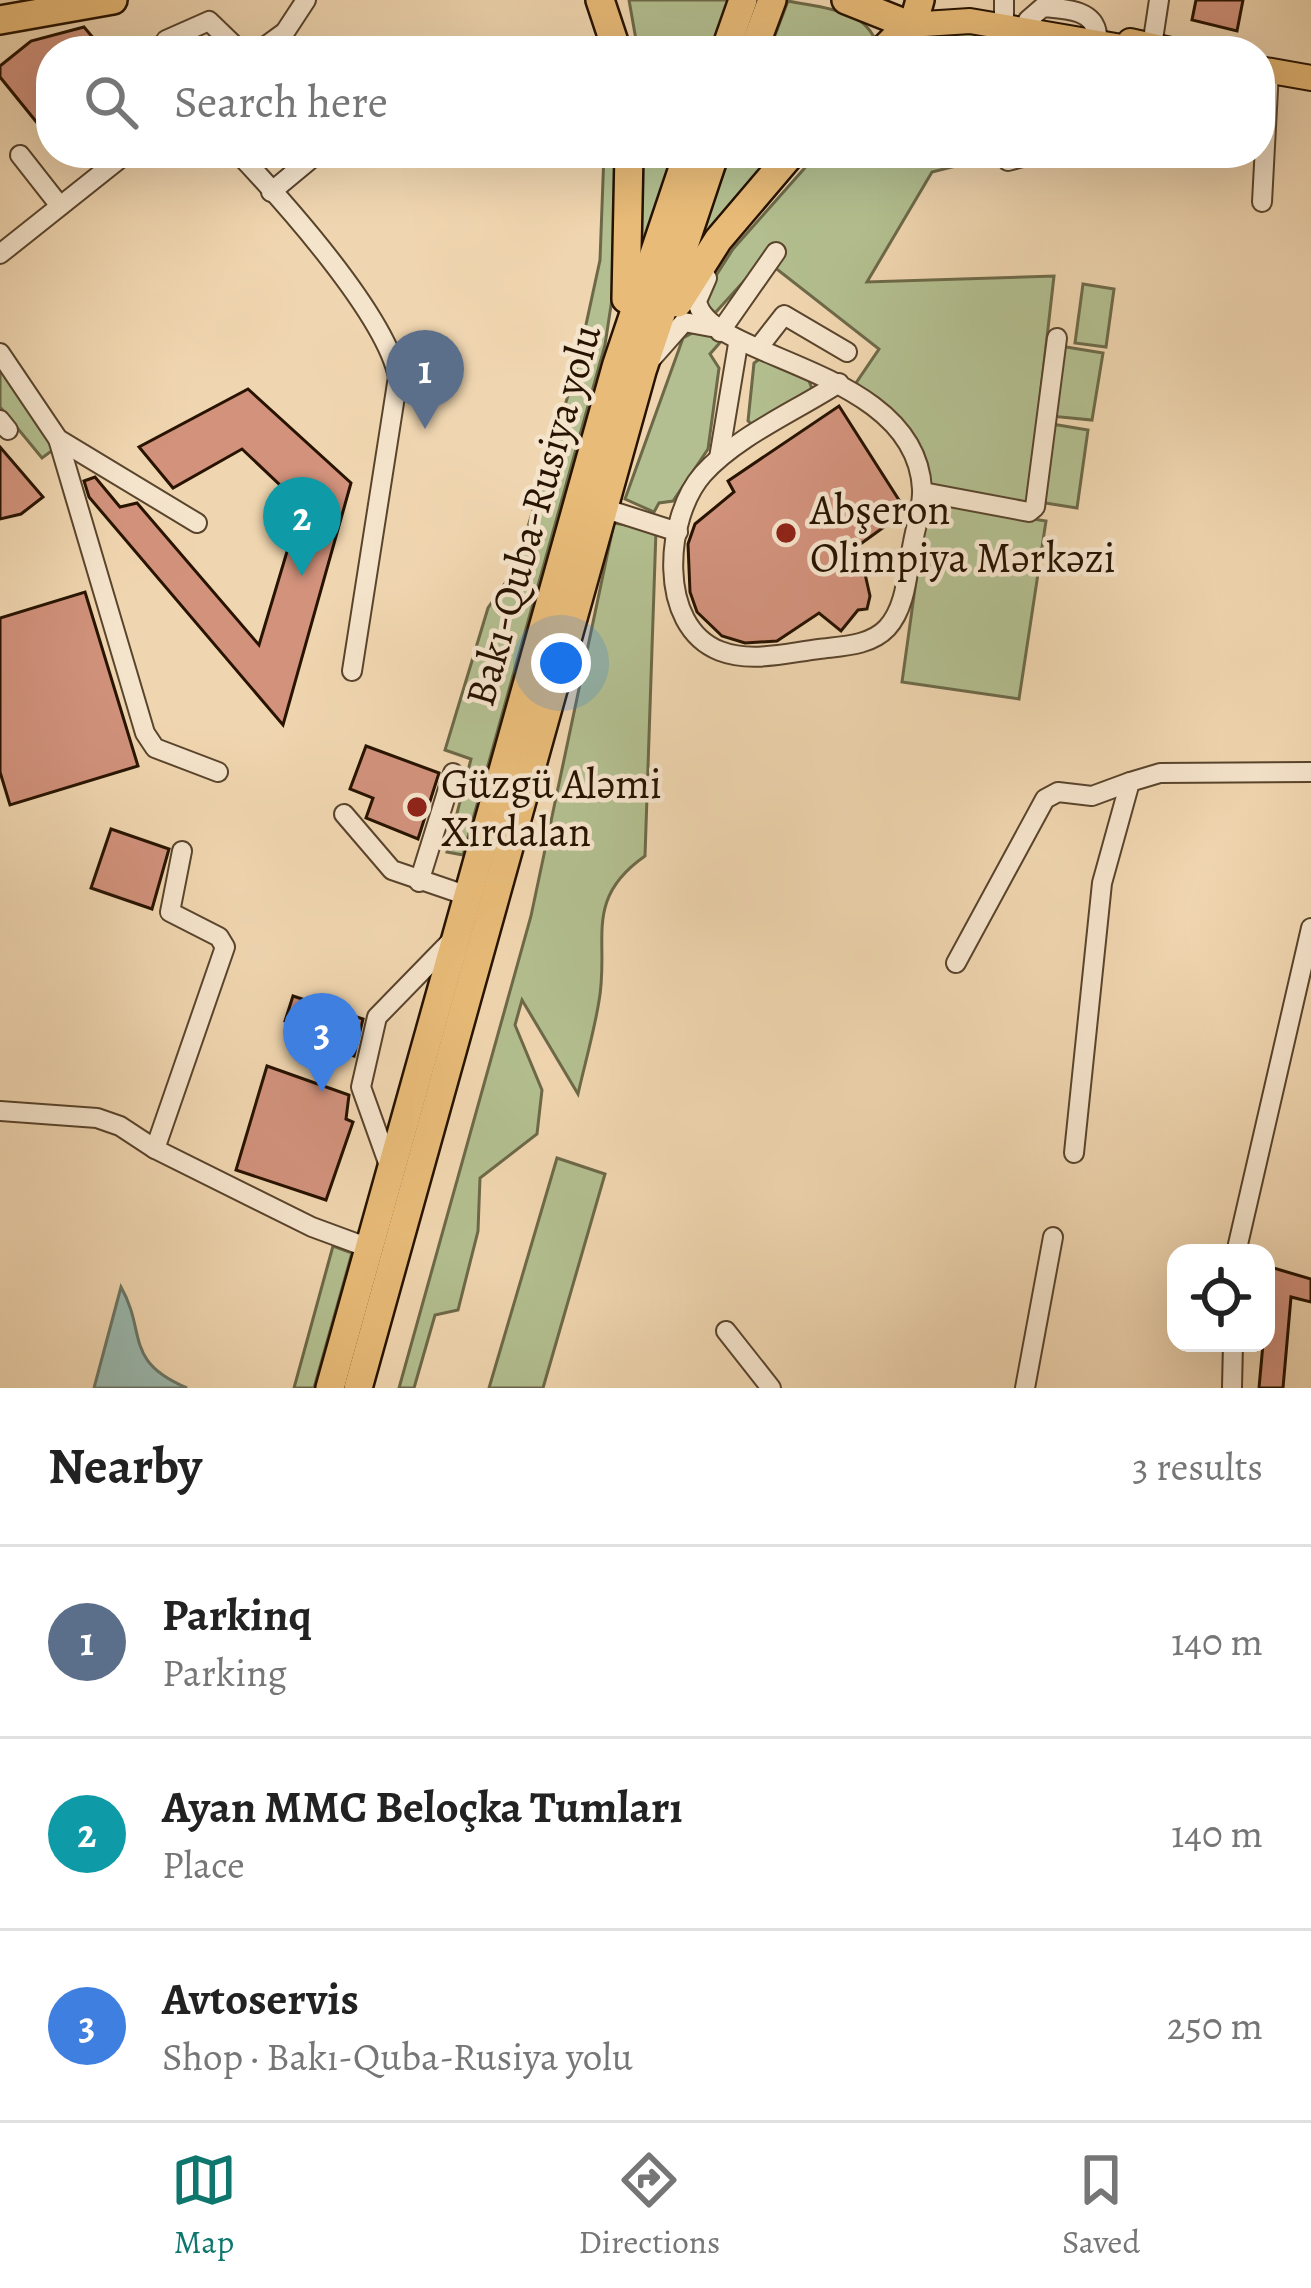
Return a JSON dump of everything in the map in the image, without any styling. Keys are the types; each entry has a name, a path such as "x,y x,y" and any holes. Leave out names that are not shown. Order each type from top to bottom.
{"highway":[{"path":"0,20 112,0"},
{"path":"600,0 612,36"},
{"path":"730,36 743,0"},
{"path":"759,36 772,0"},
{"path":"846,0 910,25"},
{"path":"629,168 629,367"},
{"name":"Bakı-Quba-Rusiya yolu","path":"330,1388 468,896 629,367 684,168"},
{"name":"Bakı-Quba-Rusiya yolu","path":"358,1388 606,509 629,367 709,168"},
{"path":"629,367 699,268 780,168"}],"main road":[{"path":"948,0 1088,36"},
{"path":"910,25 1016,17"},
{"path":"1275,72 1311,78"}],"lane":[{"path":"280,36 306,0"},
{"path":"1152,36 1159,0"},
{"path":"175,36 208,21 224,36"},
{"path":"20,154 60,206"},
{"path":"0,254 108,168"},
{"path":"253,168 372,318 394,356 398,377 352,671"},
{"path":"271,192 299,168"},
{"path":"795,168 744,226 698,294 698,310 737,344 759,347 839,383 897,430 914,459 923,493 899,613 882,633 856,644 744,658 716,650 692,630 673,571 678,532 694,485 719,458 839,383"},
{"path":"1262,202 1263,168"},
{"path":"720,332 776,252"},
{"path":"759,347 784,315 847,352"},
{"path":"629,367 684,322 720,332"},
{"path":"923,493 1029,512 1035,507 1058,338"},
{"path":"719,458 737,344"},
{"path":"0,353 58,439 145,733 155,748 218,772"},
{"path":"58,439 197,523"},
{"path":"606,509 678,532"},
{"path":"956,963 1045,799 1058,792 1093,796 1160,773 1311,772"},
{"path":"419,882 453,773"},
{"path":"1074,1153 1102,883 1130,782"},
{"path":"344,814 392,870 468,896"},
{"path":"155,1149 225,947 219,937 170,912 182,851"},
{"path":"1238,1244 1311,928"},
{"path":"391,1171 361,1087 377,1017 457,935"},
{"path":"0,1111 97,1118 312,1227 369,1248"},
{"path":"1024,1388 1053,1237"},
{"path":"727,1331 771,1388"},
{"path":"1232,1388 1233,1352"}],"green space":[{"path":"629,0 733,0 720,36 635,36"},
{"path":"788,1 853,17 872,36 775,36"},
{"path":"984,32 1005,36 934,36"},
{"path":"603,168 618,168 617,266 605,345 463,855 447,852 471,759 445,750 488,608 515,569 577,366 600,260"},
{"path":"640,168 670,168 637,258"},
{"path":"725,168 772,168 690,263"},
{"path":"805,168 948,168 932,172 867,282 1054,276 1028,504 930,487 901,424 856,383 879,349 764,259 715,313 701,299 733,249"},
{"path":"1083,284 1114,289 1106,347 1075,343"},
{"path":"696,331 724,338 710,354 719,368 708,449 673,501 659,503 654,512 625,499 683,338"},
{"path":"1060,346 1103,353 1092,420 1050,416"},
{"path":"761,358 808,378 812,389 756,428 748,421 754,363"},
{"path":"0,366 57,447 42,458 0,407"},
{"path":"1052,424 1088,430 1077,508 1039,502"},
{"path":"927,502 1046,521 1019,699 902,682"},
{"path":"614,523 656,530 645,856 625,872 606,905 599,1001 578,1094 522,1000 515,1025 542,1090 537,1134 480,1178 478,1231 458,1310 435,1315 414,1388 399,1388 531,916"},
{"path":"557,1158 605,1174 543,1388 489,1388"},
{"path":"333,1246 352,1253 314,1388 294,1388"}],"water":[{"path":"121,1287 145,1356 167,1378 187,1388 94,1388"}],"building":[{"path":"1196,0 1243,0 1237,31 1192,20"},
{"path":"84,27 92,36 50,36"},
{"path":"36,40 36,121 0,77 0,66"},
{"path":"248,389 351,483 283,725 89,497 84,481 95,477 120,507 137,503 259,645 301,505 242,449 173,488 139,447"},
{"name":"Abşeron Olimpiya Mərkəzi","path":"839,406 906,511 830,566 863,565 870,596 867,609 858,610 841,631 819,613 777,641 745,643 722,636 697,612 690,592 688,544 695,524 734,492 728,481"},
{"path":"0,447 43,497 21,514 0,519"},
{"path":"85,592 138,766 10,805 0,772 0,618"},
{"path":"366,746 439,773 418,839 366,818 373,798 350,789"},
{"path":"111,829 169,849 152,909 91,888"},
{"path":"293,996 363,1019 354,1056 312,1041 316,1031 285,1021"},
{"path":"267,1066 349,1095 346,1119 353,1122 326,1200 236,1170"},
{"path":"1275,1268 1311,1279 1311,1302 1291,1297 1283,1388 1259,1388 1262,1352 1275,1352"}],"place":[{"name":"Parkinq","path":"425,429"},
{"name":"Abşeron Olimpiya Mərkəzi","path":"786,533"},
{"name":"Ayan MMC Beloçka Tumları","path":"302,576"},
{"name":"Güzgü Aləmi Xırdalan","path":"417,807"},
{"name":"Avtoservis","path":"322,1092"}]}
